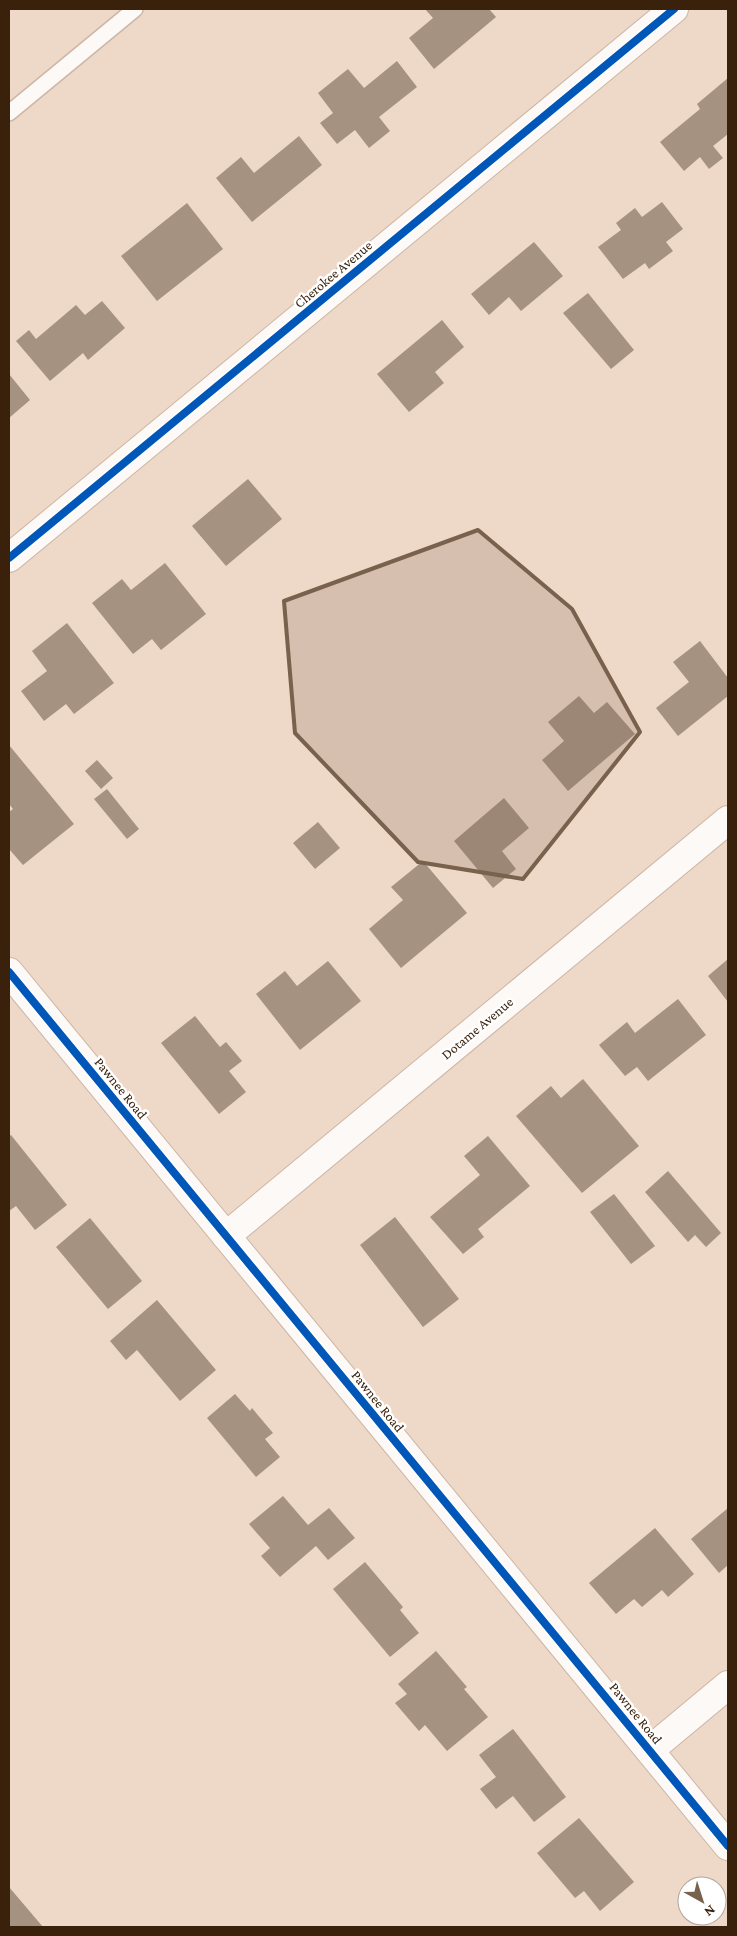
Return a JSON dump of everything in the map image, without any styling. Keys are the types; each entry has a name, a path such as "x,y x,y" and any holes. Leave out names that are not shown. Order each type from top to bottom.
{"street":[{"name":"Cherokee Avenue","path":"9,558 674,9"},
{"name":"Dotame Avenue","path":"226,1236 728,820"},
{"name":"Pawnee Road","path":"9,972 728,1846"},
{"path":"650,1750 728,1686"}],"lane":[{"path":"9,113 135,9"}],"highlighted area":[{"path":"478,530 572,609 640,732 523,879 418,862 295,733 284,601"}],"building":[{"path":"425,9 489,9 496,17 434,69 409,38 433,18"},
{"path":"397,61 417,87 379,117 390,131 369,148 355,130 337,144 320,123 333,113 318,93 348,69 364,88"},
{"path":"728,78 728,134 713,146 723,158 709,169 700,157 684,171 660,142 700,109 697,104"},
{"path":"299,136 322,165 252,222 216,178 241,157 254,173"},
{"path":"662,202 683,229 666,242 673,251 649,269 645,263 623,279 598,247 621,230 616,223 635,208 642,217"},
{"path":"187,203 223,249 157,301 121,256"},
{"path":"534,242 563,276 521,311 509,297 489,315 471,294"},
{"path":"588,293 634,350 611,369 563,313"},
{"path":"102,301 125,328 88,360 83,353 50,381 16,341 29,330 36,339 76,305 85,315"},
{"path":"442,320 464,347 435,372 444,383 409,412 377,374"},
{"path":"9,374 30,400 9,418"},
{"path":"248,479 282,519 226,566 192,526"},
{"path":"165,563 206,614 161,650 152,639 133,654 92,603 122,579 131,590"},
{"path":"67,623 114,683 74,714 66,704 44,721 21,691 47,671 32,651"},
{"path":"700,641 728,678 728,696 678,736 656,708 689,682 673,662"},
{"path":"579,696 594,713 607,702 635,734 568,791 542,760 564,741 548,722"},
{"path":"9,745 74,824 23,865 9,849 9,812 13,809 9,804"},
{"path":"97,760 113,778 101,789 85,771"},
{"path":"107,789 139,829 127,839 94,799"},
{"path":"504,798 529,828 502,851 516,869 493,888 454,841"},
{"path":"318,822 340,848 315,869 293,843"},
{"path":"423,861 467,913 401,968 369,929 403,900 391,887"},
{"path":"728,959 728,1002 708,976"},
{"path":"328,961 361,1001 300,1050 256,994 285,971 297,986"},
{"path":"678,999 706,1035 648,1081 637,1067 625,1076 599,1045 627,1022 635,1033"},
{"path":"195,1016 220,1047 226,1042 242,1061 229,1071 246,1092 219,1114 161,1043"},
{"path":"583,1079 639,1146 582,1193 516,1116 551,1086 561,1098"},
{"path":"11,1135 67,1205 35,1230 16,1206 9,1211 9,1136"},
{"path":"488,1136 530,1186 478,1229 484,1237 463,1254 430,1217 480,1175 464,1156"},
{"path":"668,1171 721,1233 706,1247 695,1235 688,1242 645,1192"},
{"path":"614,1194 655,1246 631,1264 590,1212"},
{"path":"395,1217 459,1299 423,1327 360,1245"},
{"path":"90,1218 142,1281 108,1309 56,1247"},
{"path":"157,1300 216,1370 180,1401 137,1350 126,1360 110,1341"},
{"path":"235,1394 250,1411 252,1408 273,1433 265,1439 280,1457 256,1477 207,1418"},
{"path":"283,1496 308,1525 329,1508 355,1538 328,1560 316,1546 280,1577 261,1556 270,1548 249,1524"},
{"path":"728,1508 728,1565 719,1573 691,1539"},
{"path":"655,1528 694,1574 668,1597 662,1590 642,1607 634,1599 616,1614 589,1583"},
{"path":"365,1562 403,1607 400,1610 419,1633 390,1657 333,1589"},
{"path":"436,1651 467,1687 464,1689 488,1717 447,1751 425,1725 419,1731 395,1703 407,1694 398,1684"},
{"path":"513,1729 566,1797 534,1822 513,1796 496,1809 480,1789 496,1777 479,1755"},
{"path":"579,1818 634,1882 600,1911 584,1891 575,1898 537,1853"},
{"path":"9,1887 43,1927 9,1927"}],"cycle path":[{"path":"9,558 674,9"},
{"path":"9,972 728,1846"}]}
